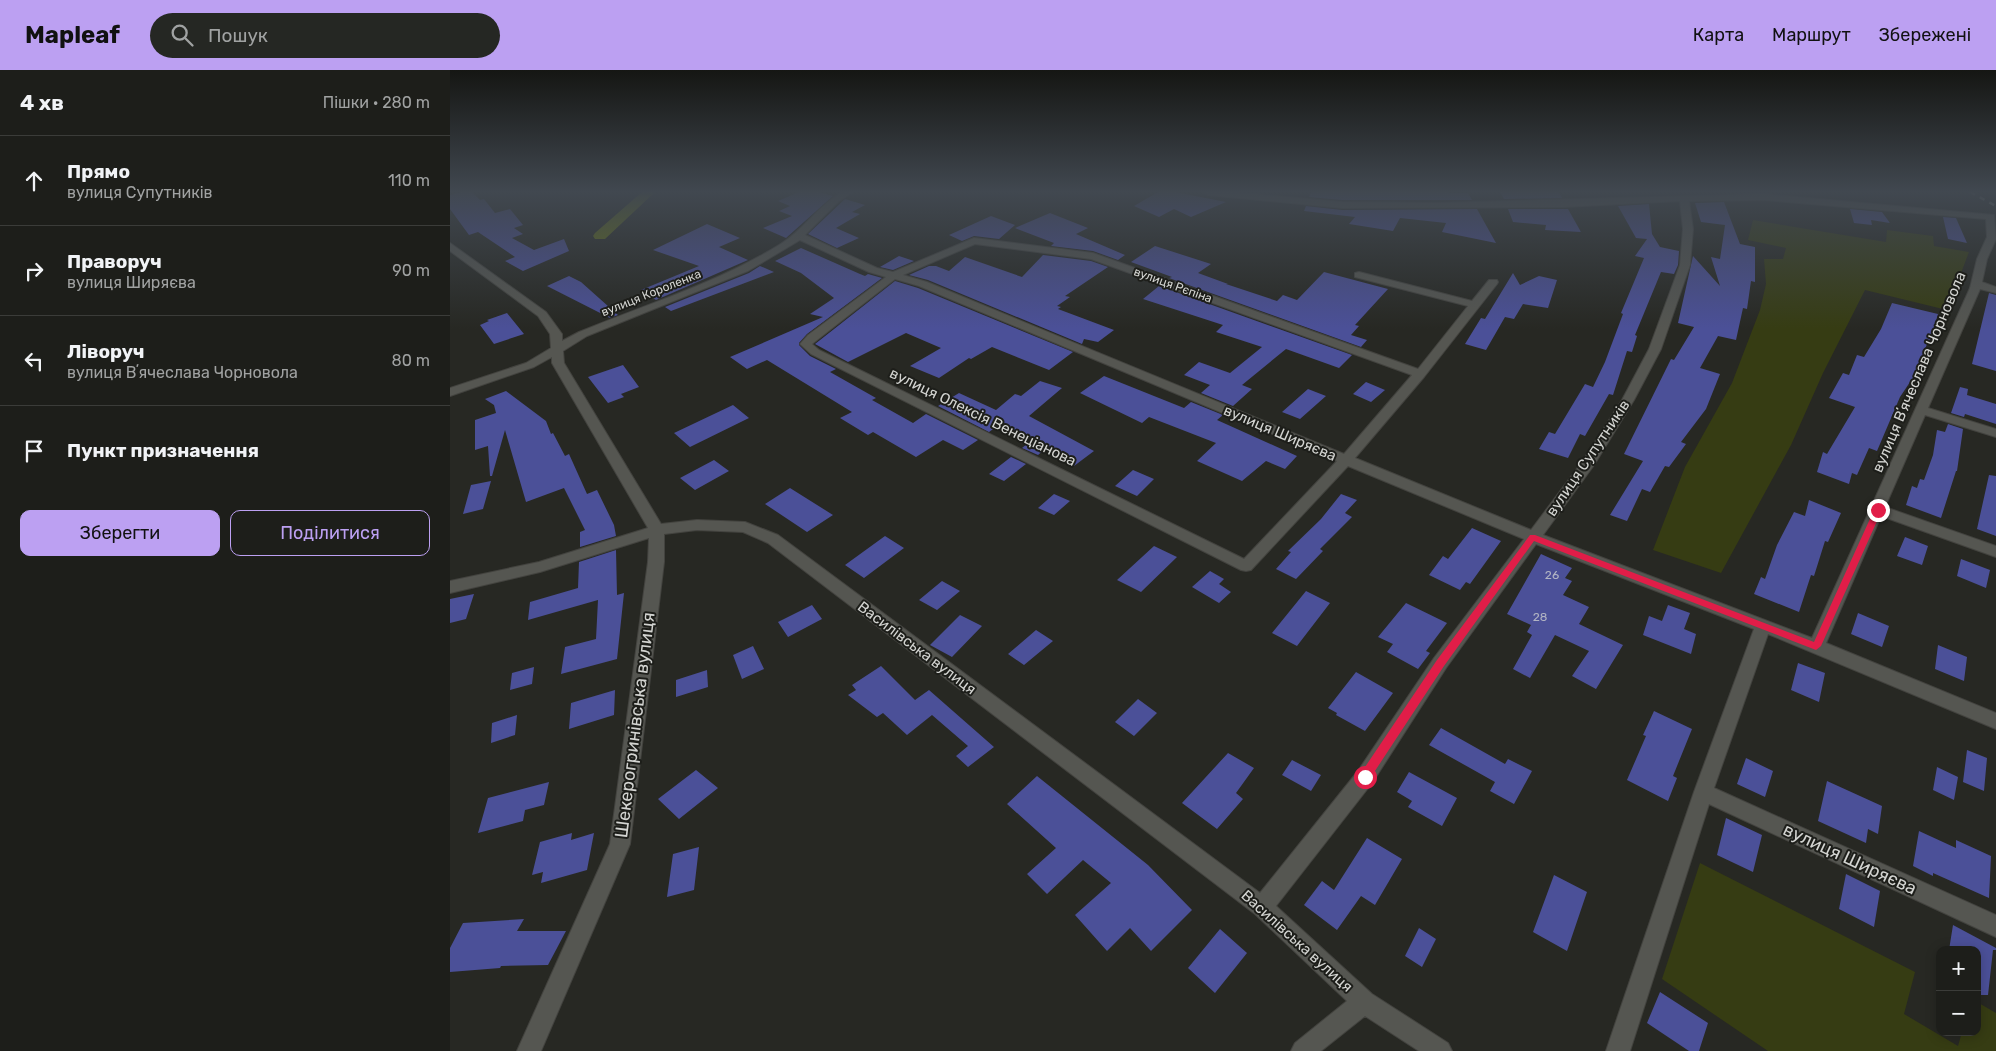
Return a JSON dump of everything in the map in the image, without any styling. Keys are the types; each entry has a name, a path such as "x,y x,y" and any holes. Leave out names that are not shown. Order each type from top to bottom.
{"street":[{"name":"вулиця Короленка","path":"450,392 530,365 557,347 583,334 744,269 796,238"},
{"name":"вулиця Ширяєва","path":"803,238 873,270 924,284 1533,537 1816,646 1996,721"},
{"name":"вулиця Супутників","path":"1262,907 1365,777 1440,663 1587,465 1628,400 1655,349 1685,265 1687,238"},
{"name":"вулиця Вʼячеслава Чорновола","path":"1816,646 1922,410 1976,284 1982,259 1992,238"},
{"name":"вулиця Рєпіна","path":"893,276 974,241 1093,256 1420,374"},
{"path":"450,246 542,314 556,334 558,363 657,530"},
{"name":"вулиця Олексія Венеціанова","path":"893,276 812,337 806,344 815,352 1246,566 1346,460"},
{"path":"1359,276 1476,305"},
{"path":"1346,460 1420,374 1493,282"},
{"path":"1976,284 1996,290"},
{"path":"1922,410 1996,433"},
{"path":"1878,510 1996,552"},
{"name":"Василівська вулиця","path":"450,588 540,567 657,530 697,525 745,527 773,539 1262,907 1364,1002 1440,1051"},
{"name":"Шекерогринівська вулиця","path":"529,1051 620,844 656,562 657,530"},
{"path":"1618,1051 1703,792 1763,626"},
{"name":"вулиця Ширяєва","path":"1703,792 1996,926"},
{"path":"1302,1051 1364,1002"}],"green space":[{"path":"1749,238 1860,238 1886,242 1886,238 1933,238 1934,246 1969,252 1947,310 1865,290 1823,373 1791,445 1721,573 1653,550 1685,467 1732,383 1760,310 1766,284 1764,259 1783,259 1786,248 1748,240"},
{"path":"1700,863 1915,972 1904,1014 1936,1033 1936,1036 1941,1036 1958,1046 1961,1036 1981,1036 1981,1004 1996,1013 1996,1051 1768,1051 1662,979"}],"building":[{"path":"487,238 513,238 534,250 564,239 569,251 523,271 505,261 515,257"},
{"path":"678,238 739,238 719,247 748,260 656,300 641,290 699,266 653,250"},
{"path":"816,238 859,238 837,248"},
{"path":"955,238 970,238 962,241"},
{"path":"1040,238 1085,238 1125,255 1118,260 1093,251 1051,246 1054,243"},
{"path":"1470,238 1493,238 1496,243"},
{"path":"1636,238 1654,238 1660,247 1679,251 1678,265 1674,274 1661,272 1635,335 1637,336 1632,352 1627,351 1613,395 1609,394 1585,436 1580,434 1568,458 1539,449 1549,432 1555,434 1585,384 1593,387 1605,362 1623,314 1621,313 1644,258 1635,256 1647,239"},
{"path":"1723,238 1738,238 1740,244 1755,247 1755,282 1751,281 1747,309 1743,308 1736,340 1718,336 1700,368 1720,374 1706,409 1681,442 1686,444 1669,467 1665,466 1650,492 1642,489 1627,521 1610,515 1643,461 1624,454 1671,359 1674,360 1694,327 1678,323 1693,256 1720,286 1711,257 1720,259"},
{"path":"1965,238 1967,243 1948,239"},
{"path":"1155,246 1211,264 1198,273 1277,301 1283,295 1297,300 1324,272 1388,289 1355,325 1359,326 1351,335 1367,340 1361,347 1169,278 1172,277 1131,262"},
{"path":"801,248 865,276 868,274 882,278 807,334 799,345 810,356 836,369 830,372 876,398 872,400 913,423 926,414 978,440 963,450 943,440 916,457 873,432 868,435 840,418 852,412 767,360 747,369 730,357 823,317 810,314 834,298 801,273 775,261"},
{"path":"1043,255 1091,261 1108,267 1065,296 1070,297 1057,306 1061,307 1058,309 1114,330 1098,342 1084,339 1082,344 928,280 909,275 929,266 936,266 949,271 965,257 1022,277"},
{"path":"899,256 914,261 893,270 880,267"},
{"path":"760,266 774,272 671,311 665,307 749,273"},
{"path":"1513,273 1520,285 1539,276 1557,280 1548,308 1523,304 1514,319 1505,317 1486,350 1465,344 1481,318 1485,319"},
{"path":"569,276 581,282 618,315 610,318 547,286"},
{"path":"895,281 918,288 1073,352 1049,370 992,347 971,359 969,358 939,378 910,366 941,348 906,333 848,362 815,344"},
{"path":"1159,286 1352,355 1339,368 1286,349 1242,385 1252,389 1233,406 1201,393 1210,385 1184,375 1199,362 1230,373 1262,347 1216,332 1223,325 1143,299"},
{"path":"1989,293 1996,295 1996,371 1972,364"},
{"path":"1892,303 1938,314 1929,345 1927,344 1912,383 1910,382 1900,397 1877,451 1869,448 1857,475 1852,473 1849,484 1817,472 1823,452 1827,454 1855,407 1829,398 1843,373 1849,375 1857,355 1864,357 1881,329"},
{"path":"507,313 524,334 494,344 480,325 489,321 487,320"},
{"path":"623,365 639,387 621,394 624,397 608,403 588,377"},
{"path":"1104,376 1184,408 1191,402 1223,415 1217,420 1297,456 1285,469 1266,461 1242,481 1197,461 1216,443 1149,417 1142,423 1080,393"},
{"path":"1040,381 1062,388 1029,416 1094,451 1074,466 1044,450 1038,455 1022,448 1027,444 996,427 989,432 938,406 959,393 996,410 1015,394 1021,396"},
{"path":"1366,382 1385,390 1371,402 1353,394"},
{"path":"1960,387 1968,389 1967,395 1996,404 1996,424 1965,414 1964,417 1951,413"},
{"path":"1308,389 1326,396 1300,419 1282,412"},
{"path":"506,391 546,421 551,434 553,433 565,456 569,454 587,494 597,490 614,525 616,536 580,547 580,532 585,530 564,488 526,502 505,430 492,476 490,476 488,446 475,450 475,420 496,413 494,405 485,399"},
{"path":"733,405 749,418 690,447 674,433"},
{"path":"1948,424 1963,429 1957,471 1941,518 1906,505 1912,486 1917,488 1920,479 1924,480 1933,455 1937,430 1945,432"},
{"path":"1011,457 1026,464 1004,481 989,474"},
{"path":"714,460 729,471 695,490 680,478"},
{"path":"1133,470 1154,479 1137,496 1115,486"},
{"path":"1989,475 1996,476 1996,536 1977,529"},
{"path":"491,481 483,509 463,514 471,485"},
{"path":"790,488 833,515 807,532 765,504"},
{"path":"1054,494 1070,501 1054,515 1038,508"},
{"path":"1341,494 1357,500 1345,513 1352,517 1320,549 1323,551 1296,579 1276,569 1291,552 1288,551 1321,519"},
{"path":"1809,500 1841,513 1828,542 1825,541 1814,576 1811,575 1799,612 1754,594 1761,577 1765,579 1777,545 1794,512 1805,516"},
{"path":"1472,528 1501,541 1470,584 1466,582 1460,590 1429,575 1443,556 1448,559"},
{"path":"885,536 904,548 864,578 845,565"},
{"path":"1905,537 1928,546 1922,565 1897,556"},
{"path":"1154,546 1177,557 1141,592 1117,580"},
{"path":"616,550 617,595 624,593 617,659 561,674 565,647 596,639 598,600 528,620 530,602 578,588 579,562"},
{"path":"1541,554 1572,568 1565,578 1572,581 1563,595 1589,607 1579,624 1623,645 1596,689 1572,676 1589,651 1555,635 1530,678 1513,669 1532,635 1527,632 1531,625 1507,614"},
{"path":"1961,559 1990,570 1986,588 1957,576"},
{"path":"1210,571 1224,579 1219,584 1231,592 1219,603 1192,587"},
{"path":"942,581 960,591 937,610 919,600"},
{"path":"1306,591 1330,603 1297,646 1272,633"},
{"path":"474,594 466,619 450,623 450,599"},
{"path":"1406,603 1447,623 1426,651 1430,653 1418,669 1387,652 1393,644 1378,637"},
{"path":"812,605 822,619 788,637 778,622"},
{"path":"1668,605 1690,613 1684,629 1696,634 1691,654 1643,635 1649,616 1662,621"},
{"path":"1858,613 1889,626 1882,647 1851,634"},
{"path":"960,615 982,626 952,657 930,645"},
{"path":"1036,630 1053,641 1024,665 1008,654"},
{"path":"1938,645 1967,657 1964,681 1935,669"},
{"path":"753,646 764,669 742,679 733,655"},
{"path":"1798,663 1825,673 1819,702 1791,690"},
{"path":"881,666 915,700 929,690 994,747 968,767 956,756 968,746 932,715 907,735 883,713 877,717 848,695 856,690 852,685"},
{"path":"534,667 532,684 510,690 512,673"},
{"path":"707,670 708,687 676,697 676,680"},
{"path":"1356,672 1393,693 1365,731 1336,715 1337,713 1328,708"},
{"path":"615,690 614,715 569,729 571,703"},
{"path":"1138,699 1157,713 1134,736 1115,722"},
{"path":"1654,711 1692,729 1673,776 1677,778 1668,801 1627,780 1646,736 1643,735"},
{"path":"517,715 515,735 491,743 492,723"},
{"path":"1441,728 1505,764 1508,759 1532,771 1514,804 1490,791 1495,782 1429,745"},
{"path":"1967,750 1987,758 1984,791 1963,782"},
{"path":"1228,753 1254,768 1236,793 1243,799 1217,829 1182,803"},
{"path":"1746,758 1773,771 1765,797 1737,784"},
{"path":"1292,760 1321,775 1311,791 1282,775"},
{"path":"1937,767 1958,777 1954,800 1933,790"},
{"path":"696,770 718,788 679,819 658,799"},
{"path":"1409,772 1457,798 1442,826 1408,807 1412,801 1397,792"},
{"path":"1037,776 1148,865 1192,910 1151,951 1130,928 1107,951 1075,915 1111,883 1083,860 1047,894 1027,874 1056,848 1007,804"},
{"path":"1827,781 1882,806 1878,834 1868,829 1866,843 1818,821"},
{"path":"549,782 544,805 525,810 523,821 478,833 488,798"},
{"path":"1726,818 1762,835 1753,872 1717,855"},
{"path":"1919,831 1956,848 1956,840 1991,856 1989,898 1913,866"},
{"path":"572,833 571,840 594,833 587,870 541,883 543,872 532,875 540,842"},
{"path":"1367,838 1402,859 1375,905 1361,896 1337,930 1304,905 1322,881 1334,890"},
{"path":"699,847 694,890 667,897 673,854"},
{"path":"1846,874 1880,891 1874,927 1839,909"},
{"path":"1554,875 1587,892 1567,951 1533,932"},
{"path":"524,919 517,931 566,931 548,965 501,966 500,968 450,972 450,948 463,923"},
{"path":"1953,925 1996,948 1996,950 1993,950 1988,995 1981,995 1981,946 1950,946"},
{"path":"1419,928 1436,939 1422,967 1405,956"},
{"path":"1220,929 1247,953 1215,993 1188,968"},
{"path":"1660,992 1708,1023 1699,1051 1689,1051 1647,1023"}],"route":[{"path":"1365,777 1440,663 1533,537 1816,646 1878,510"}]}
